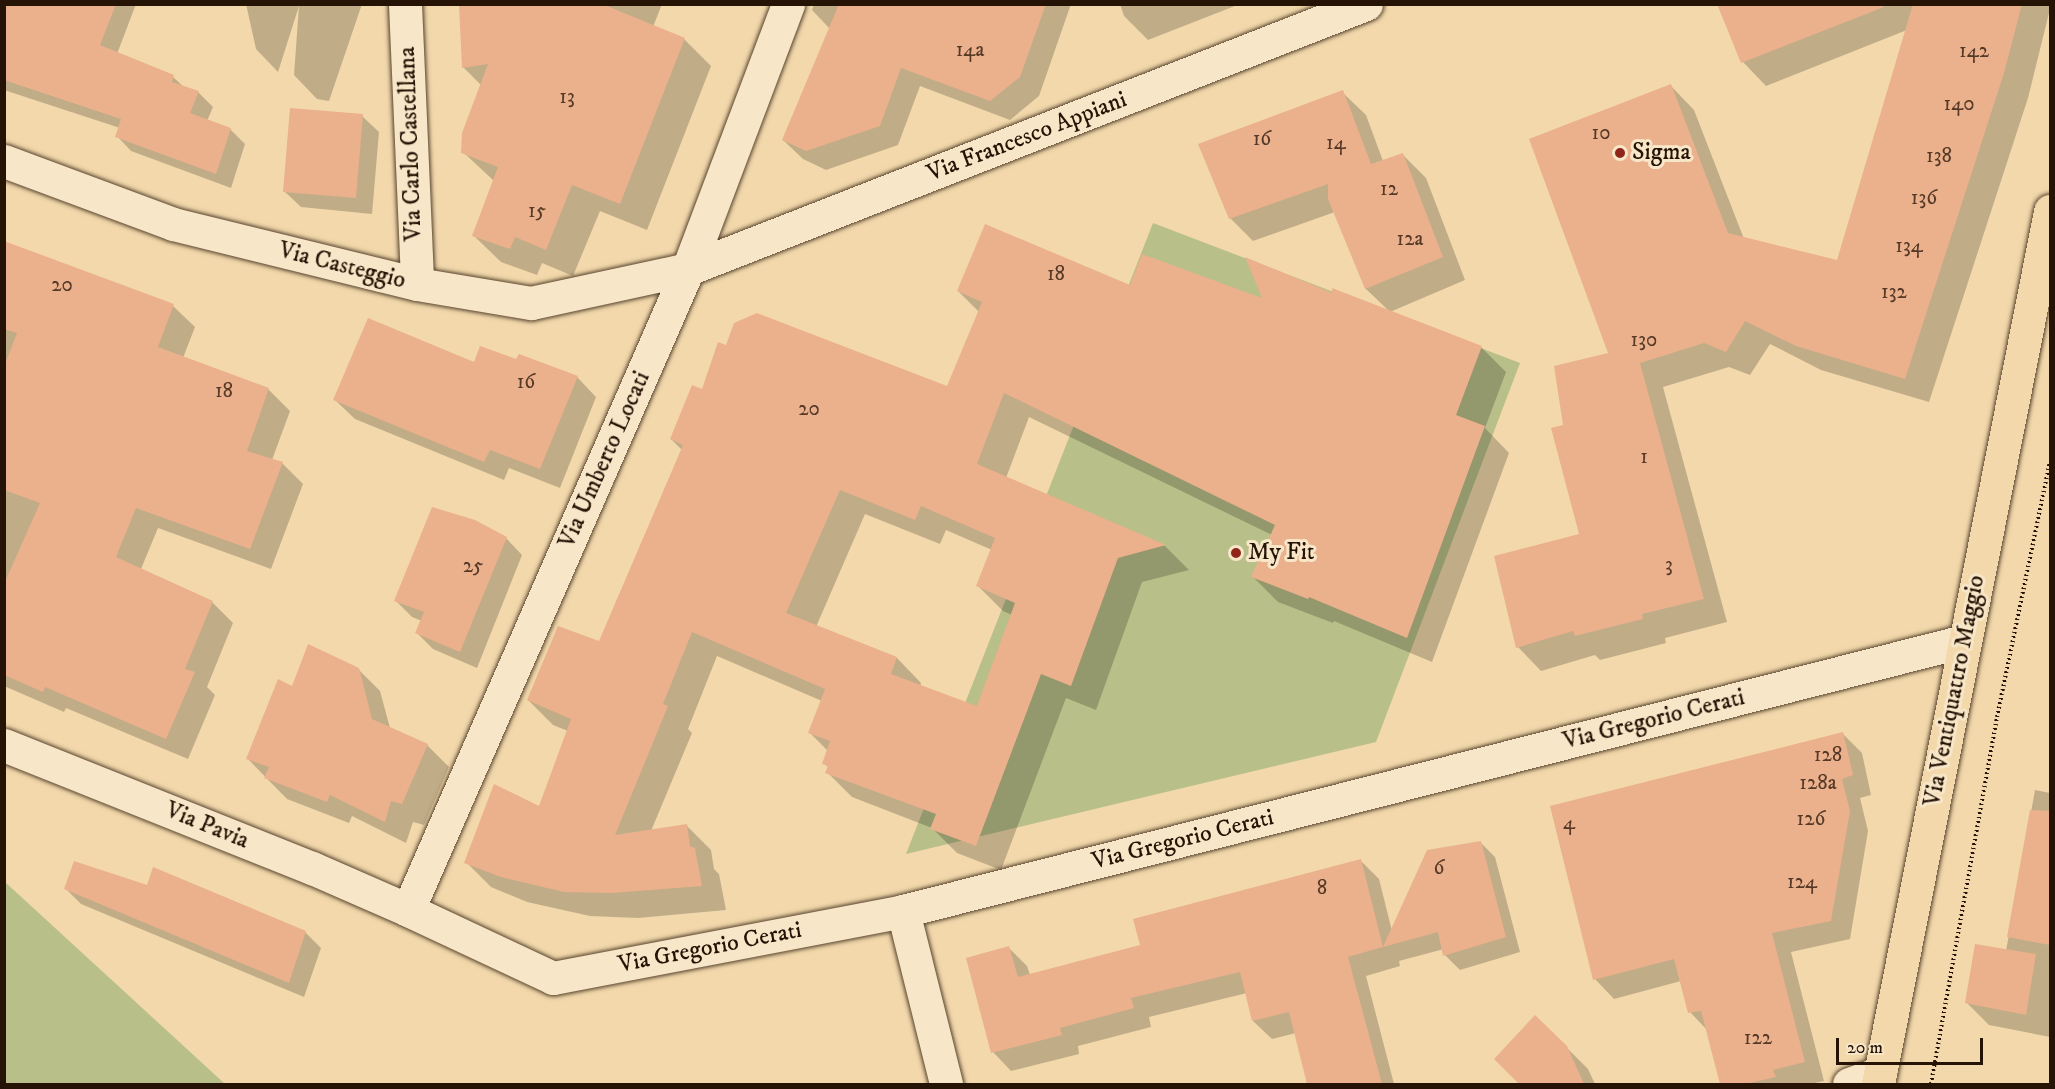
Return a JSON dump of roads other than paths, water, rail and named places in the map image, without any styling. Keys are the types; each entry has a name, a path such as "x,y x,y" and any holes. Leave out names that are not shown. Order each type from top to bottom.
{"main road":[{"name":"Via Ventiquattro Maggio","path":"1879,1079 2050,211"},
{"name":"Via Ventiquattro Maggio","path":"2032,310 2050,262"}],"street":[{"name":"Via Carlo Castellana","path":"405,4 417,284"},
{"name":"Via Umberto Locati","path":"408,910 688,268 788,4"},
{"name":"Via Francesco Appiani","path":"688,268 1366,4"},
{"name":"Via Casteggio","path":"4,161 173,224 417,284 531,303 688,268"},
{"name":"Via Gregorio Cerati","path":"408,910 553,978 903,911 1964,640"},
{"name":"Via Pavia","path":"4,745 408,910"},
{"path":"903,911 946,1084"},
{"name":"Via Ventiquattro Maggio","path":"1849,1084 1879,1079"}],"place":[{"name":"Sigma","path":"1620,153"},
{"name":"My Fit","path":"1236,553"}]}
